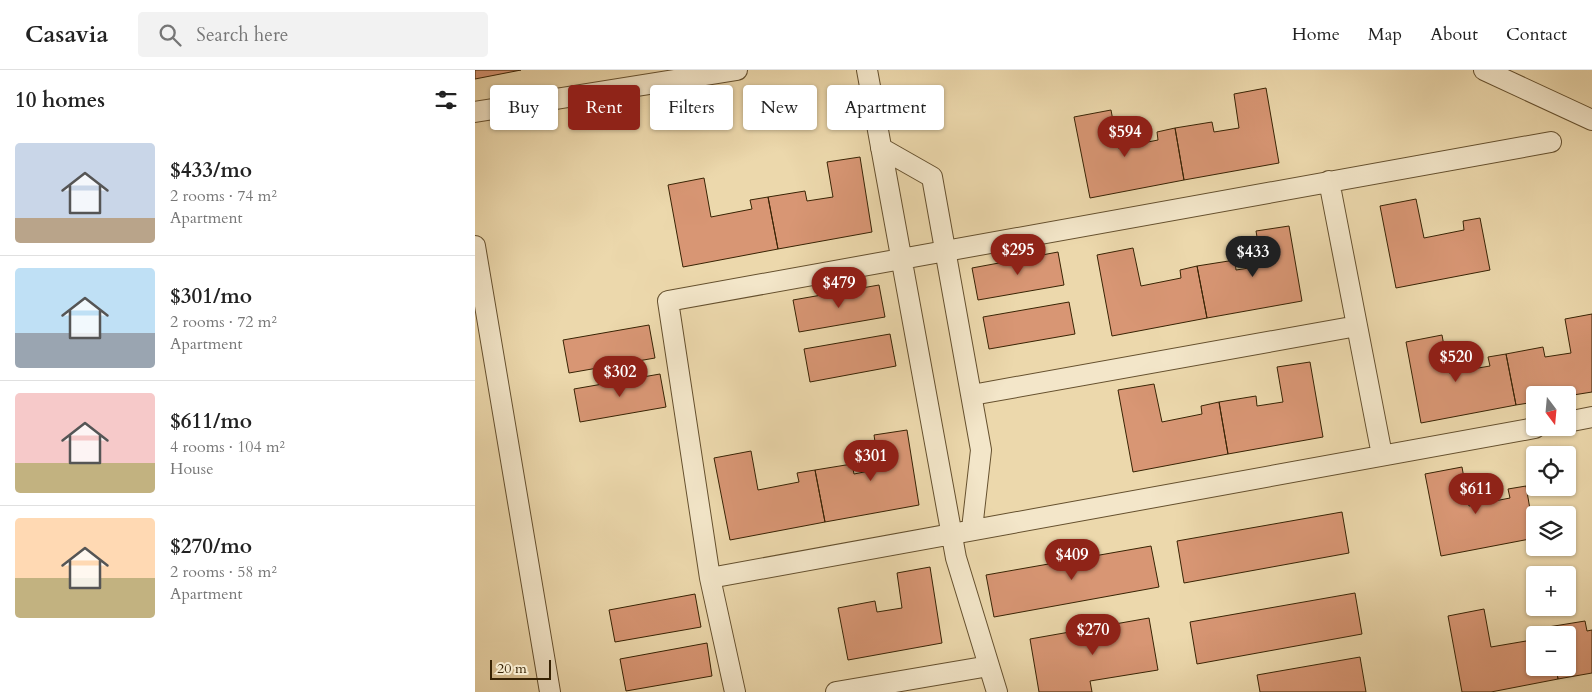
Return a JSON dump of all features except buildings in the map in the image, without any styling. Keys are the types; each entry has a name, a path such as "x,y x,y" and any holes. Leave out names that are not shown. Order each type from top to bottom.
{"lane":[{"path":"475,112 737,70"},
{"path":"867,70 956,558 997,692"},
{"path":"1485,70 1592,120"},
{"path":"735,692 710,578 668,301 1551,142"},
{"path":"881,148 932,177 981,450 972,530"},
{"path":"1329,181 1382,455"},
{"path":"475,246 551,692"},
{"path":"972,395 1357,326"},
{"path":"1576,420 1592,417"},
{"path":"710,578 1526,430"},
{"path":"836,692 989,666"}]}
